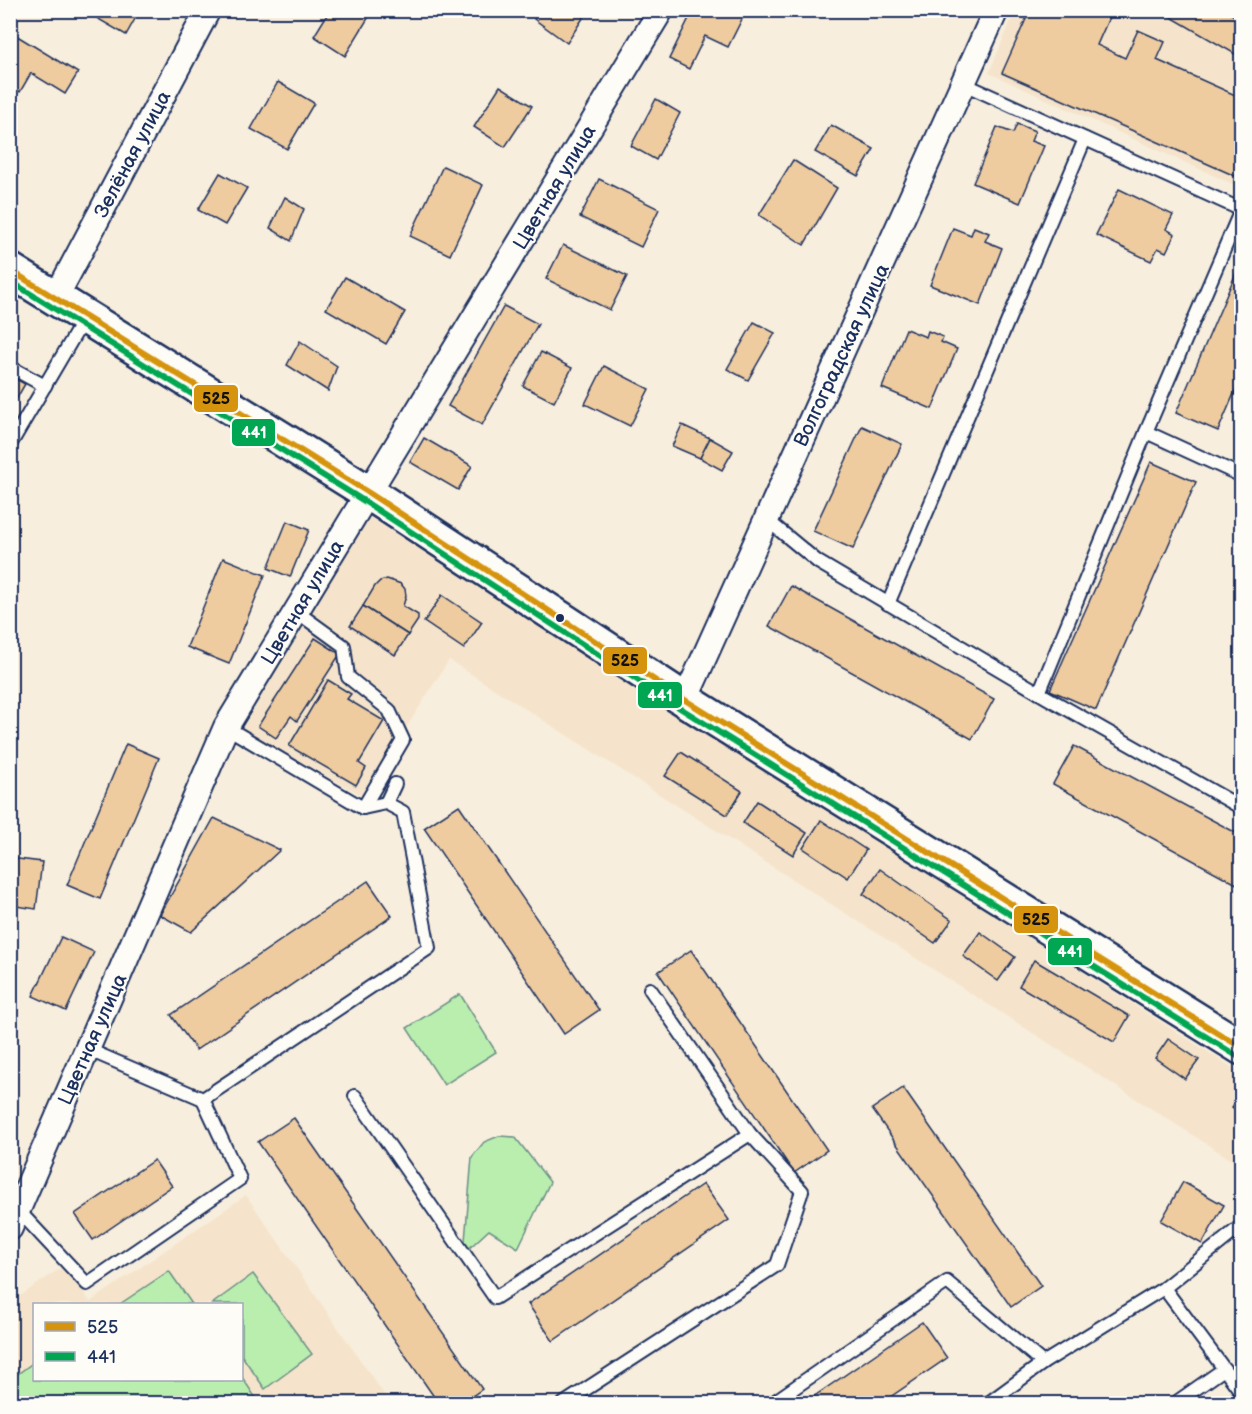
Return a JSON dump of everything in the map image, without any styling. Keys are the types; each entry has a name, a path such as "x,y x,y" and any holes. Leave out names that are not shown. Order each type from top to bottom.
{"main road":[{"path":"10,270 86,315 369,493 685,700 1242,1048"}],"street":[{"name":"Зелёная улица","path":"56,297 208,10"},
{"name":"Цветная улица","path":"14,1219 89,1050 226,727 661,10"},
{"name":"Волгоградская улица","path":"685,700 996,10"}],"lane":[{"path":"964,84 1241,210 1146,432 1039,693"},
{"path":"888,604 1085,139"},
{"path":"10,445 86,315"},
{"path":"10,367 45,387"},
{"path":"1146,432 1242,476"},
{"path":"766,519 818,562 1039,693 1242,808"},
{"path":"297,612 344,646 348,677 389,710 404,740 363,808"},
{"path":"203,1099 429,948 403,812 386,803 363,808 226,727"},
{"path":"386,803 395,784"},
{"path":"563,1404 777,1265 802,1191 750,1134 650,988"},
{"path":"14,1219 87,1284 240,1179 203,1099 89,1050"},
{"path":"355,1096 495,1298 750,1134"},
{"path":"987,1404 1043,1363 1164,1288 1241,1226"},
{"path":"771,1404 947,1282 1043,1363"},
{"path":"1164,1288 1242,1393"},
{"path":"1174,1404 1224,1369"}],"shaded area":[{"path":"1015,11 1241,11 1241,188 989,73"},
{"path":"369,517 1241,1073 1241,1166 449,660 363,796 242,729"},
{"path":"246,1195 390,1403 11,1403 10,1303 65,1265 90,1302"}],"green space":[{"path":"460,994 496,1052 444,1085 407,1028"},
{"path":"499,1136 515,1137 550,1182 518,1248 489,1230 464,1253 472,1157 484,1142"},
{"path":"169,1271 191,1303 121,1303"},
{"path":"253,1274 312,1354 265,1389 243,1357 243,1303 213,1303"},
{"path":"33,1363 33,1381 243,1381 243,1379 259,1403 11,1403 11,1379"}],"building":[{"path":"99,10 140,10 126,35 95,17"},
{"path":"330,10 373,10 345,56 314,36"},
{"path":"539,10 580,10 585,15 567,43 534,19"},
{"path":"693,10 733,10 744,15 728,47 705,36 689,69 669,59"},
{"path":"1030,10 1105,10 1111,13 1097,45 1125,58 1138,30 1165,42 1157,60 1242,98 1242,179 1002,73"},
{"path":"1159,10 1224,10 1242,20 1242,58"},
{"path":"14,34 78,73 65,94 31,73 20,92 10,86 10,40"},
{"path":"278,82 314,103 287,149 251,129"},
{"path":"500,86 532,106 505,147 474,127"},
{"path":"656,99 680,113 656,160 631,146"},
{"path":"1017,124 1035,131 1031,141 1044,146 1020,203 973,183 997,127 1013,133"},
{"path":"831,125 874,149 858,176 815,152"},
{"path":"793,160 837,188 804,245 759,215"},
{"path":"443,166 483,185 450,255 410,236"},
{"path":"220,173 247,188 225,225 198,210"},
{"path":"599,179 659,209 641,247 580,217"},
{"path":"1119,189 1173,215 1166,229 1175,234 1166,252 1158,248 1151,261 1096,235"},
{"path":"285,197 304,209 291,241 270,228"},
{"path":"974,227 989,233 985,241 1002,248 980,305 930,285 953,228 971,235"},
{"path":"563,245 627,276 610,310 546,279"},
{"path":"1242,259 1242,375 1218,431 1176,413"},
{"path":"345,277 405,312 386,344 326,309"},
{"path":"504,306 538,324 482,425 448,406"},
{"path":"754,322 775,333 748,380 727,369"},
{"path":"906,329 926,337 928,331 943,337 941,342 957,349 932,409 882,388"},
{"path":"300,341 337,366 328,391 287,365"},
{"path":"541,352 572,368 554,402 523,386"},
{"path":"604,366 649,389 630,426 585,404"},
{"path":"10,376 25,384 14,403 10,401"},
{"path":"682,425 710,438 700,458 672,446"},
{"path":"862,426 902,444 853,549 813,531"},
{"path":"424,438 472,466 458,490 410,462"},
{"path":"710,438 733,451 722,470 700,458"},
{"path":"1151,462 1196,482 1096,710 1050,690"},
{"path":"287,521 309,530 290,577 268,568"},
{"path":"223,558 265,575 229,664 187,647"},
{"path":"387,579 401,584 406,596 403,606 418,615 418,620 408,635 363,606 375,586"},
{"path":"791,586 994,699 972,739 769,626"},
{"path":"442,595 482,622 464,649 424,622"},
{"path":"363,606 408,635 395,655 350,626"},
{"path":"315,638 340,654 297,721 291,716 276,738 258,726"},
{"path":"328,680 351,694 347,699 384,721 359,763 366,768 356,785 289,746"},
{"path":"126,744 159,758 100,899 67,885"},
{"path":"1074,746 1242,836 1242,887 1053,784"},
{"path":"681,752 742,791 727,815 665,776"},
{"path":"757,801 807,833 793,855 743,823"},
{"path":"459,805 599,1010 564,1034 424,828"},
{"path":"214,818 280,850 191,932 160,915"},
{"path":"821,820 866,850 848,878 803,848"},
{"path":"10,858 42,862 36,909 10,905"},
{"path":"880,869 952,920 935,943 863,894"},
{"path":"368,881 392,916 196,1050 171,1015"},
{"path":"980,932 1015,957 998,981 963,956"},
{"path":"61,937 94,952 66,1011 33,996"},
{"path":"691,950 827,1150 794,1173 658,972"},
{"path":"1034,960 1129,1016 1114,1042 1019,986"},
{"path":"1168,1039 1199,1060 1185,1079 1155,1058"},
{"path":"903,1088 1041,1286 1011,1307 872,1109"},
{"path":"1242,1094 1242,1114 1232,1107"},
{"path":"294,1118 482,1389 461,1404 439,1404 258,1142"},
{"path":"154,1160 172,1186 93,1240 75,1214"},
{"path":"1183,1182 1224,1205 1202,1244 1161,1221"},
{"path":"703,1184 729,1220 553,1341 528,1304"},
{"path":"922,1322 947,1358 880,1404 803,1404"}],"transit line":[{"name":"525","path":"10,270 369,493 685,700 1242,1048"},
{"name":"441","path":"10,281 364,501 680,708 1237,1056"}]}
